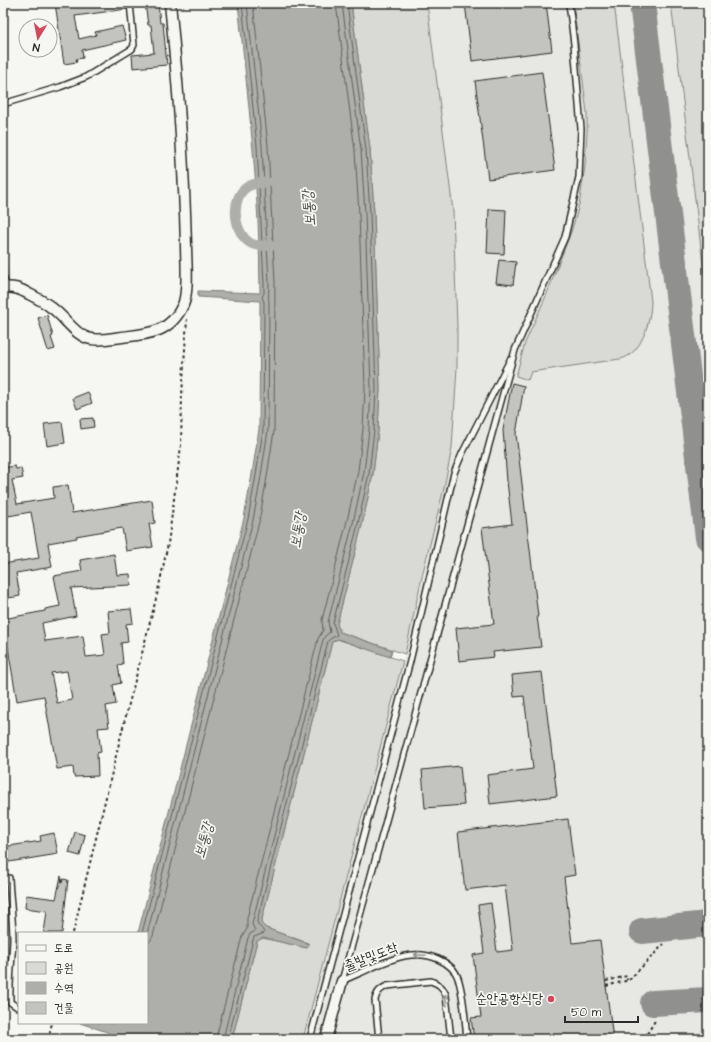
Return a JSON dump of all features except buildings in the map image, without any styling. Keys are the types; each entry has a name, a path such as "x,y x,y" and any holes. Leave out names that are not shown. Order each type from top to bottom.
{"street":[{"path":"5,288 19,288 40,300 53,308 81,335 90,339 99,340 148,334 161,330 170,324 177,315 183,304 186,287 185,220 181,122 170,3"},
{"path":"326,1039 342,981"}],"lane":[{"path":"3,104 60,87 86,77 132,49 134,45 130,3"},
{"path":"310,1039 410,661 454,473 462,454 515,350 565,237 579,177 581,129 569,3"},
{"path":"3,277 5,288"},
{"path":"342,981 515,350"},
{"path":"9,878 12,941 9,990 10,1002 18,1006"},
{"name":"출발및도착","path":"342,981 405,956 418,954 432,957 444,962 450,966 457,976 461,990 467,1039"},
{"path":"379,1039 375,1000 379,991 387,986 431,981 441,986 446,995 451,1039"}],"path":[{"path":"73,932 157,595 168,544 181,446 182,395 187,314"},
{"path":"606,986 629,980 664,944"},
{"path":"606,981 627,976 627,980"},
{"path":"644,1039 656,1018"},
{"path":"48,1039 52,1024"}],"shaded area":[{"path":"427,3 708,3 708,1039 303,1039 403,661 452,448 457,367 453,211"},
{"path":"3,250 11,278 3,281"}],"green space":[{"path":"351,3 427,3 453,211 457,367 452,448 405,654 340,632 337,624 362,525 373,474 378,431 380,388 374,213 370,149"},
{"path":"573,3 614,3 651,309 644,336 634,351 628,356 620,359 531,372 528,380 516,376 525,343 546,296 571,232 580,200 585,166 587,113"},
{"path":"671,3 708,3 708,305"},
{"path":"337,639 403,661 303,1039 232,1039 257,941 263,938 307,948 308,943 266,928 261,923 332,642"}],"water":[{"name":"보통강","path":"238,3 351,3 370,149 374,213 380,388 378,431 373,474 362,525 337,624 340,632 392,650 390,657 338,639 332,642 261,923 266,928 309,944 307,948 263,938 257,941 232,1039 111,1039 112,1036 107,1032 83,1024 148,1024 148,932 138,932 244,518 259,429 260,301 198,297 198,291 260,293 256,184"}],"waterway":[{"path":"267,182 251,185 243,191 238,198 236,215 237,224 246,239 254,245 271,246"}],"taxiway":[{"path":"642,3 708,538"},
{"path":"642,931 708,925"},
{"path":"653,1003 708,1000"}],"place":[{"name":"순안공항식당","path":"551,999"}]}
